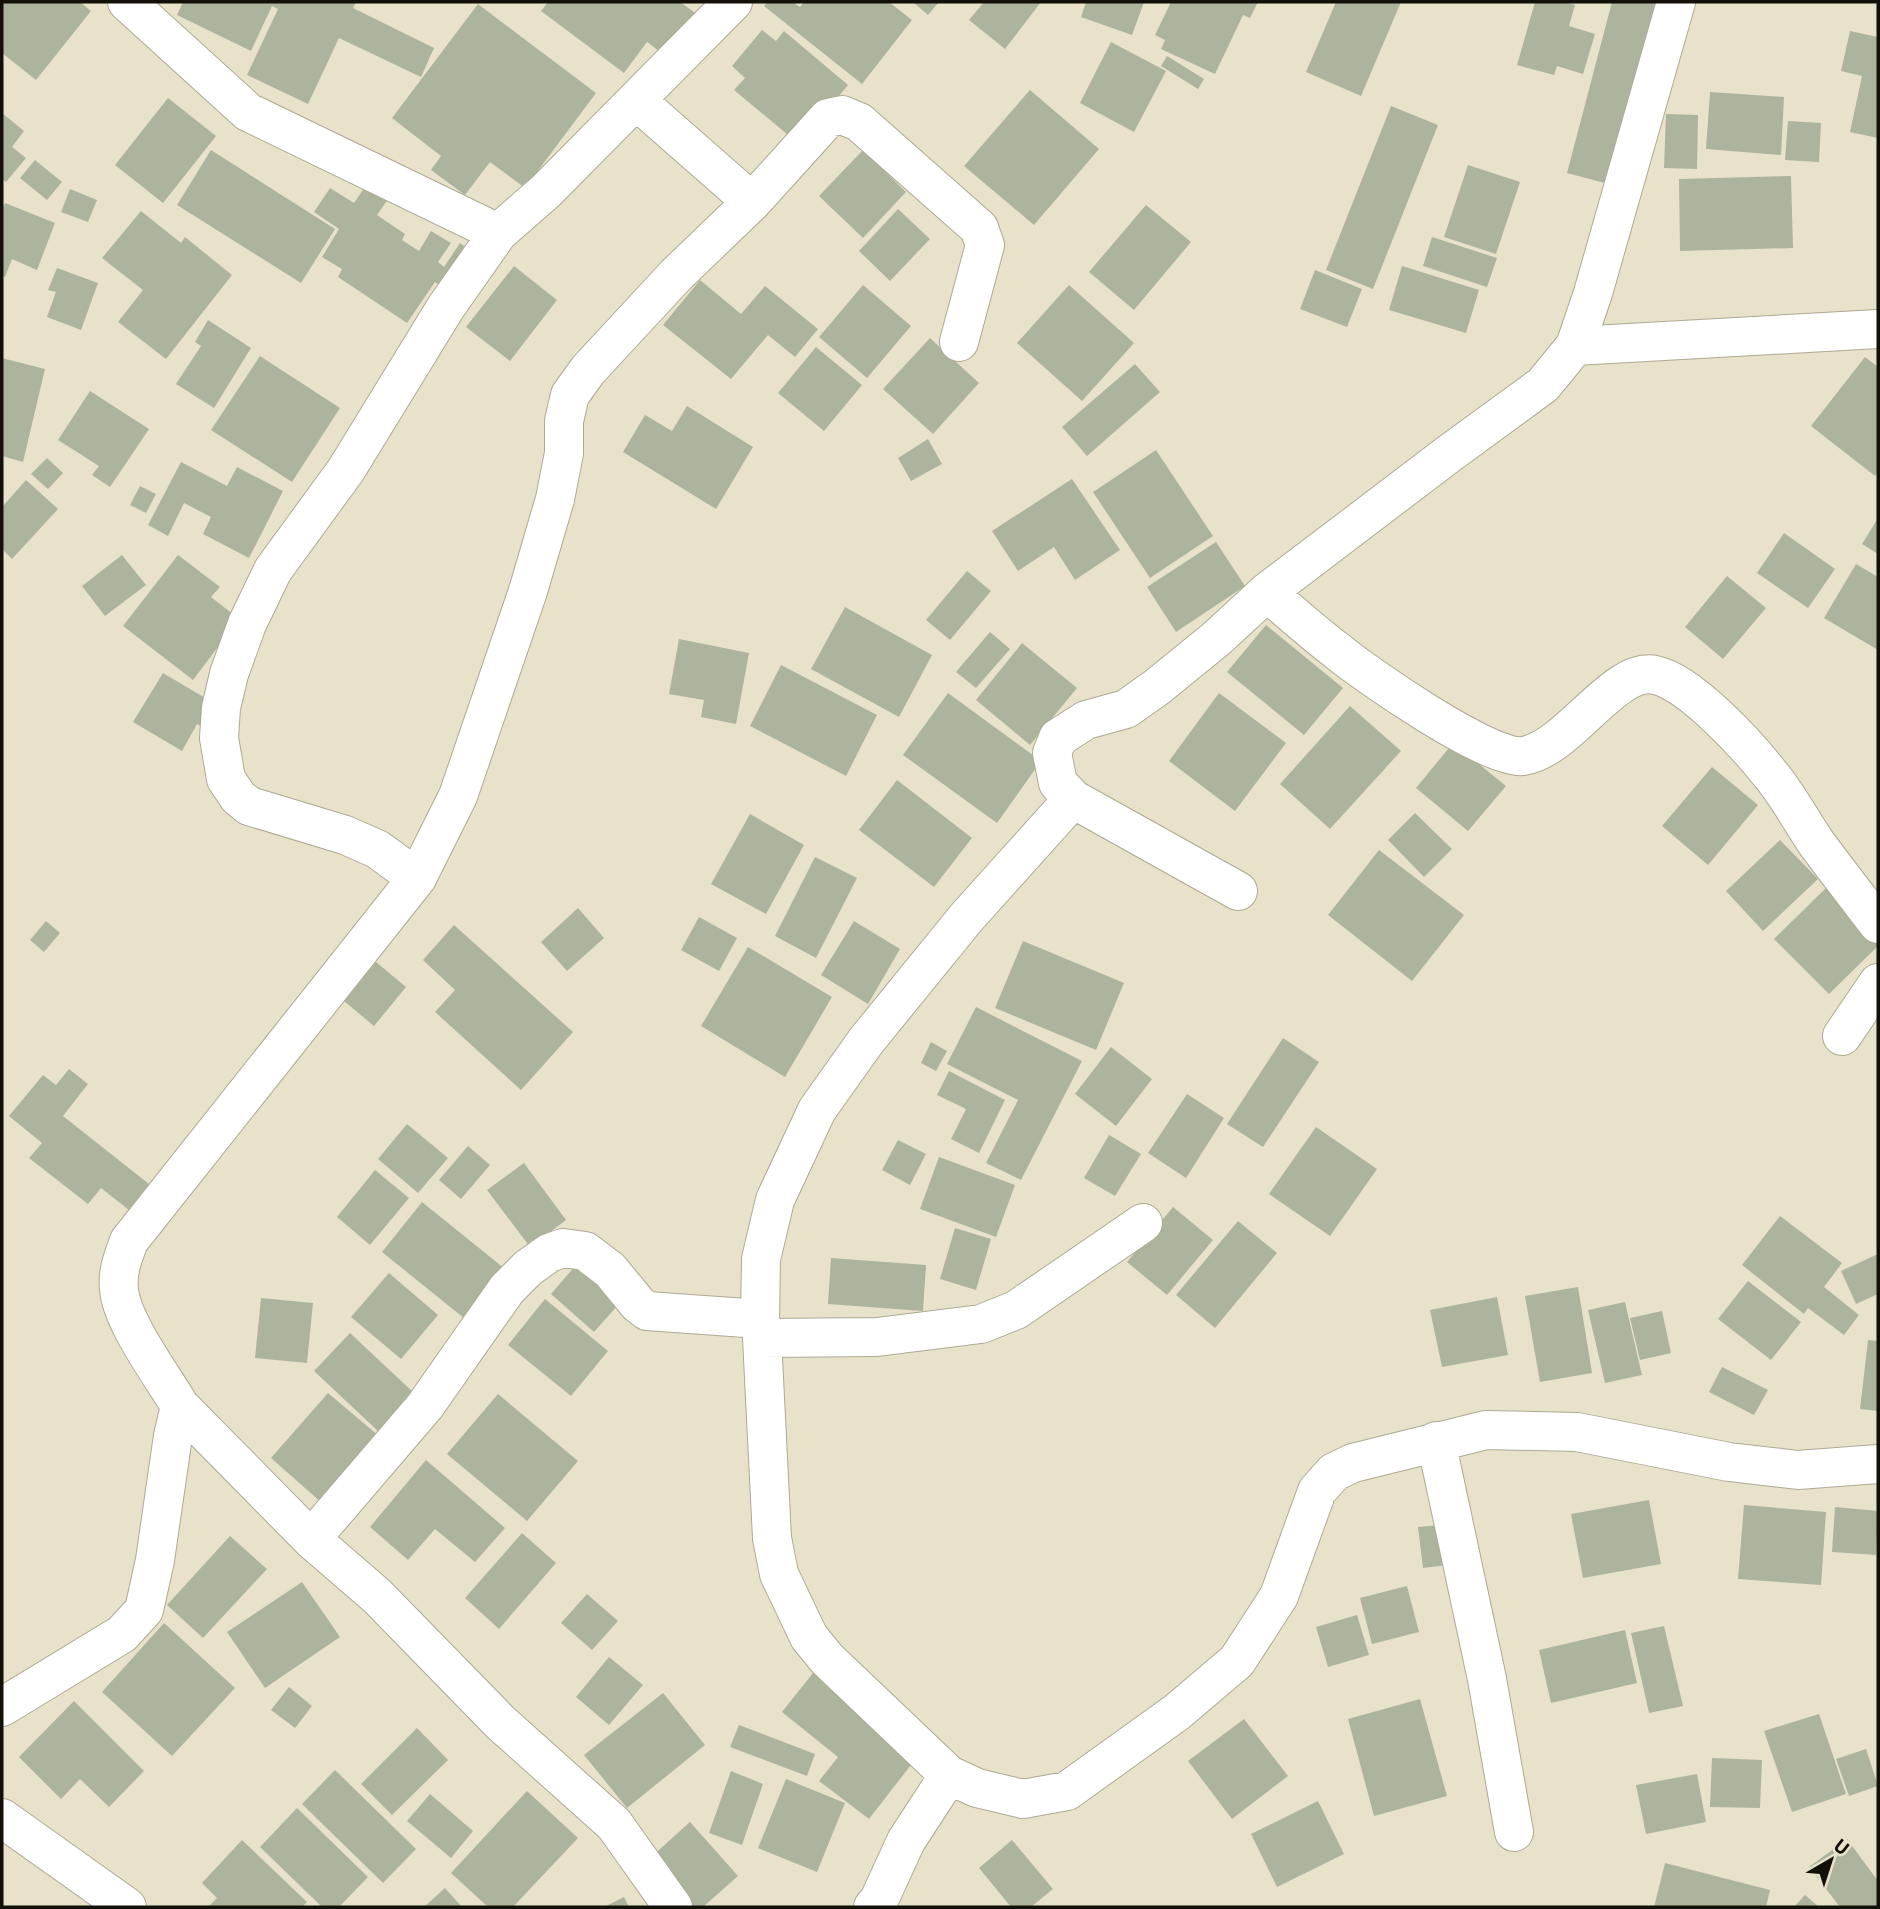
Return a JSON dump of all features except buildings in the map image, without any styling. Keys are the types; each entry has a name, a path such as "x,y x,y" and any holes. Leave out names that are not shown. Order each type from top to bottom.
{"street":[{"path":"127,2 248,112 498,233"},
{"path":"417,878 377,849 345,835 249,806 238,797 226,779 219,738 221,708 229,674 247,624 273,570 346,470 446,307 498,233 546,191 733,2"},
{"path":"1238,891 1073,799 1058,783 1052,753 1058,737 1086,720 1126,709 1157,687 1216,639 1267,592 1543,385 1575,346 1593,293 1676,2"},
{"path":"637,101 752,202"},
{"path":"673,1907 614,1824 501,1723 377,1596 311,1539 180,1406 133,1329 118,1292 119,1268 129,1241 417,878 458,796 528,591 555,499 564,453 564,421 570,395 588,370 676,275 752,202 828,118 842,115 859,122 979,228 985,245 959,342"},
{"path":"1575,346 1878,329"},
{"path":"1267,592 1338,652 1399,694 1457,731 1507,755 1535,753 1562,737 1617,687 1633,678 1654,674 1683,688 1721,720 1771,775 1816,843 1878,924"},
{"path":"1073,799 966,918 866,1041 817,1110 775,1200 761,1259 761,1329 772,1538 779,1574 809,1637 821,1652 949,1775 978,1788 1023,1799 1067,1791 1177,1713 1237,1661 1279,1596 1317,1491 1334,1472 1353,1463 1486,1430 1577,1432 1729,1462 1798,1470 1878,1464"},
{"path":"1842,1036 1878,983"},
{"path":"311,1539 425,1406 507,1289 528,1268 549,1253 563,1248 585,1251 610,1270 647,1311 761,1329 877,1337 981,1324 1016,1310 1143,1223"},
{"path":"2,1707 122,1634 144,1610 155,1560 173,1436 180,1406"},
{"path":"1436,1441 1488,1679 1514,1832"},
{"path":"873,1907 879,1900 906,1841 949,1775"},
{"path":"2,1818 127,1907"}]}
